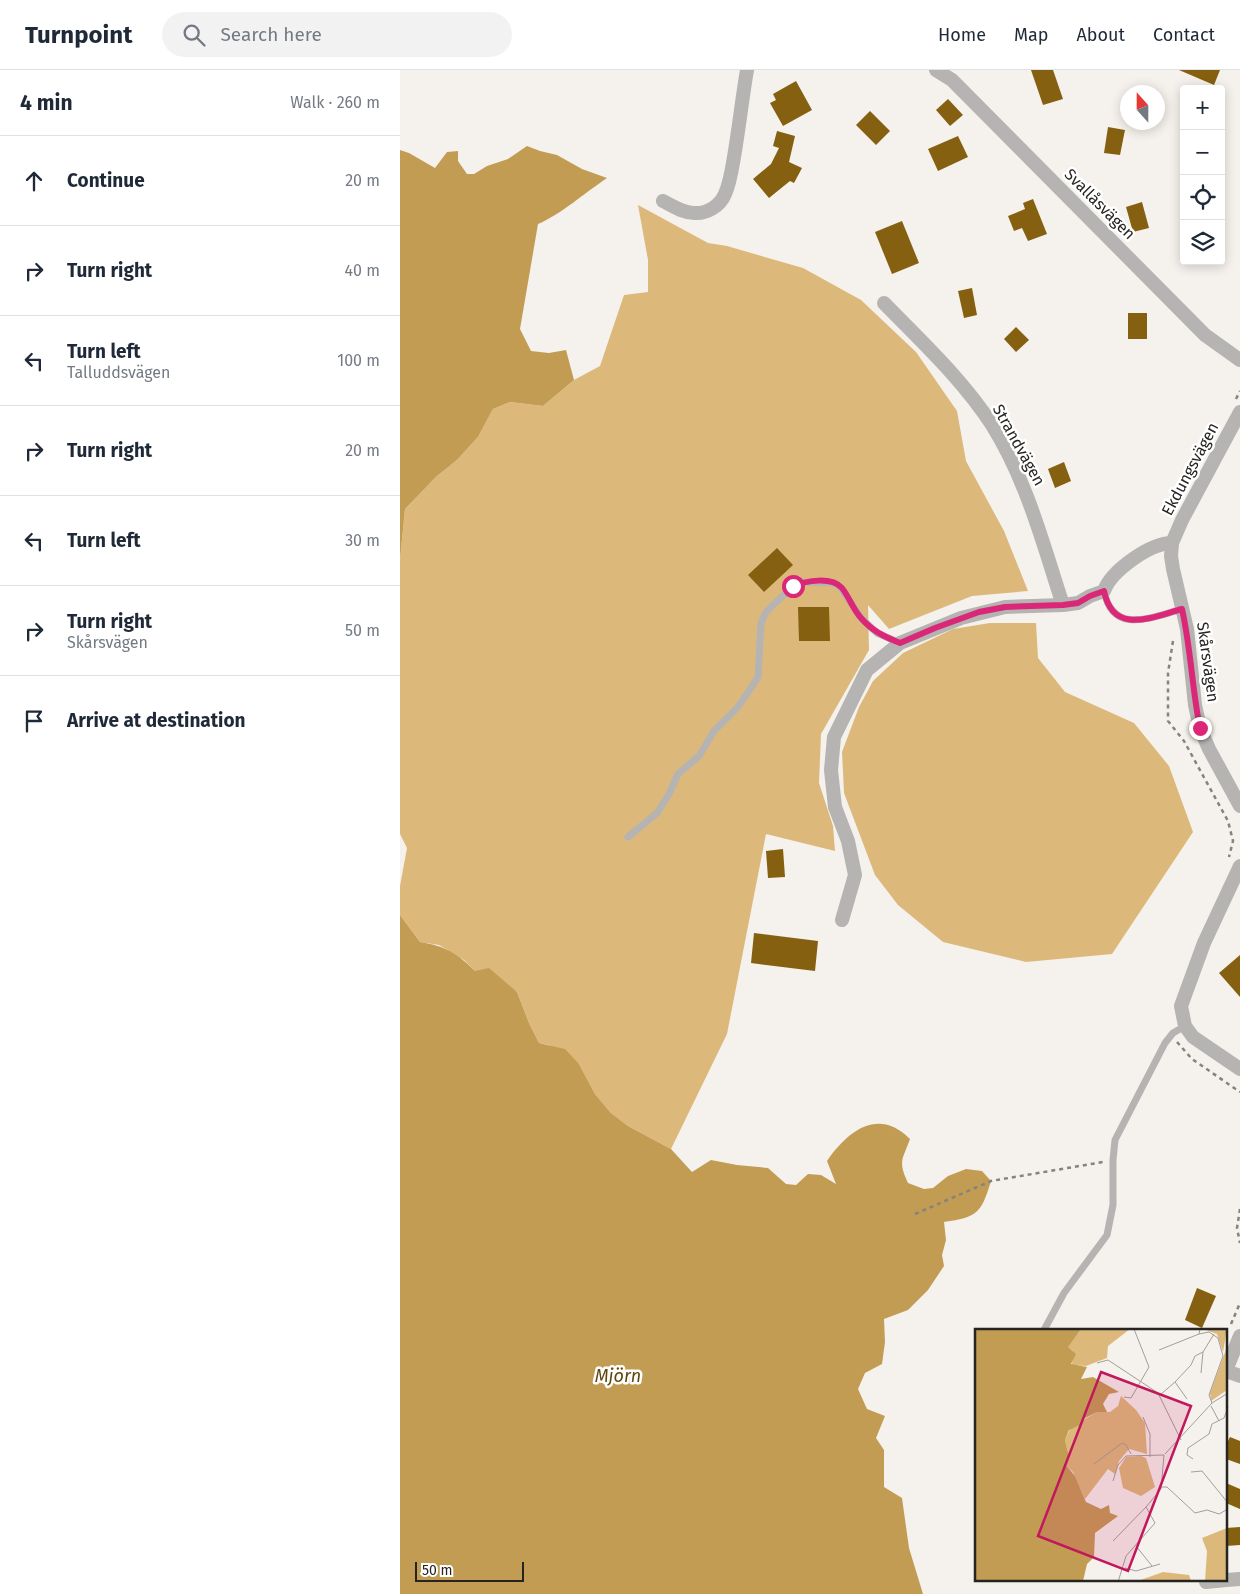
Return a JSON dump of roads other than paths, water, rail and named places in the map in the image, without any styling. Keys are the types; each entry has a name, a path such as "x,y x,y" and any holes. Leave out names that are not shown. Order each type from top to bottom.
{"street":[{"path":"663,201 685,212 695,214 711,209 725,195 738,134 747,70"},
{"name":"Svallåsvägen","path":"936,70 955,75 1204,335 1240,360"},
{"name":"Strandvägen","path":"884,303 935,356 974,401 992,426 1029,499 1063,605"},
{"name":"Ekdungsvägen","path":"1172,543 1182,520 1240,412"},
{"path":"842,920 854,875 848,841 835,807 831,770 834,737 867,670 900,643 979,612 1005,607 1078,603 1104,591 1107,583 1138,556 1158,545 1172,543"},
{"name":"Skårsvägen","path":"1172,543 1171,556 1187,629 1195,705 1200,728 1209,749 1240,806"},
{"path":"1240,866 1204,943 1181,1006 1185,1026 1193,1038 1240,1069"},
{"path":"1228,1362 1235,1332"},
{"path":"1228,1372 1240,1376"}],"lane":[{"path":"628,837 657,813 669,794 678,774 699,756 714,731 737,708 749,692 758,677 761,623 766,612 793,586 804,582 834,583 841,588 861,618 877,633 900,643"},
{"path":"1104,591 1110,608 1115,614 1126,621 1138,620 1182,609"},
{"path":"1045,1329 1064,1293 1107,1235 1113,1205 1115,1140 1165,1044 1173,1033 1185,1026"}],"water":[{"path":"527,146 557,155 582,169 607,178 564,209 538,224 520,329 531,351 549,353 566,350 574,380 543,406 510,402 493,409 478,437 457,460 437,476 405,509 400,560 400,150 435,168 447,152 458,151 458,161 467,174 474,174 487,166 508,159"},
{"name":"Mjörn","path":"400,915 420,942 450,951 475,971 489,968 517,992 539,1043 565,1049 579,1064 595,1094 611,1113 628,1126 671,1149 692,1172 711,1160 768,1168 786,1184 796,1185 808,1174 821,1175 836,1184 827,1161 844,1140 854,1132 875,1124 886,1125 898,1130 910,1139 902,1161 908,1183 924,1189 933,1188 948,1176 966,1169 982,1171 991,1181 984,1201 976,1212 971,1216 944,1222 946,1240 942,1255 944,1266 928,1290 908,1310 884,1319 885,1342 882,1364 865,1373 858,1389 867,1409 885,1416 876,1438 884,1450 884,1487 902,1498 909,1548 923,1594 400,1594"}]}
